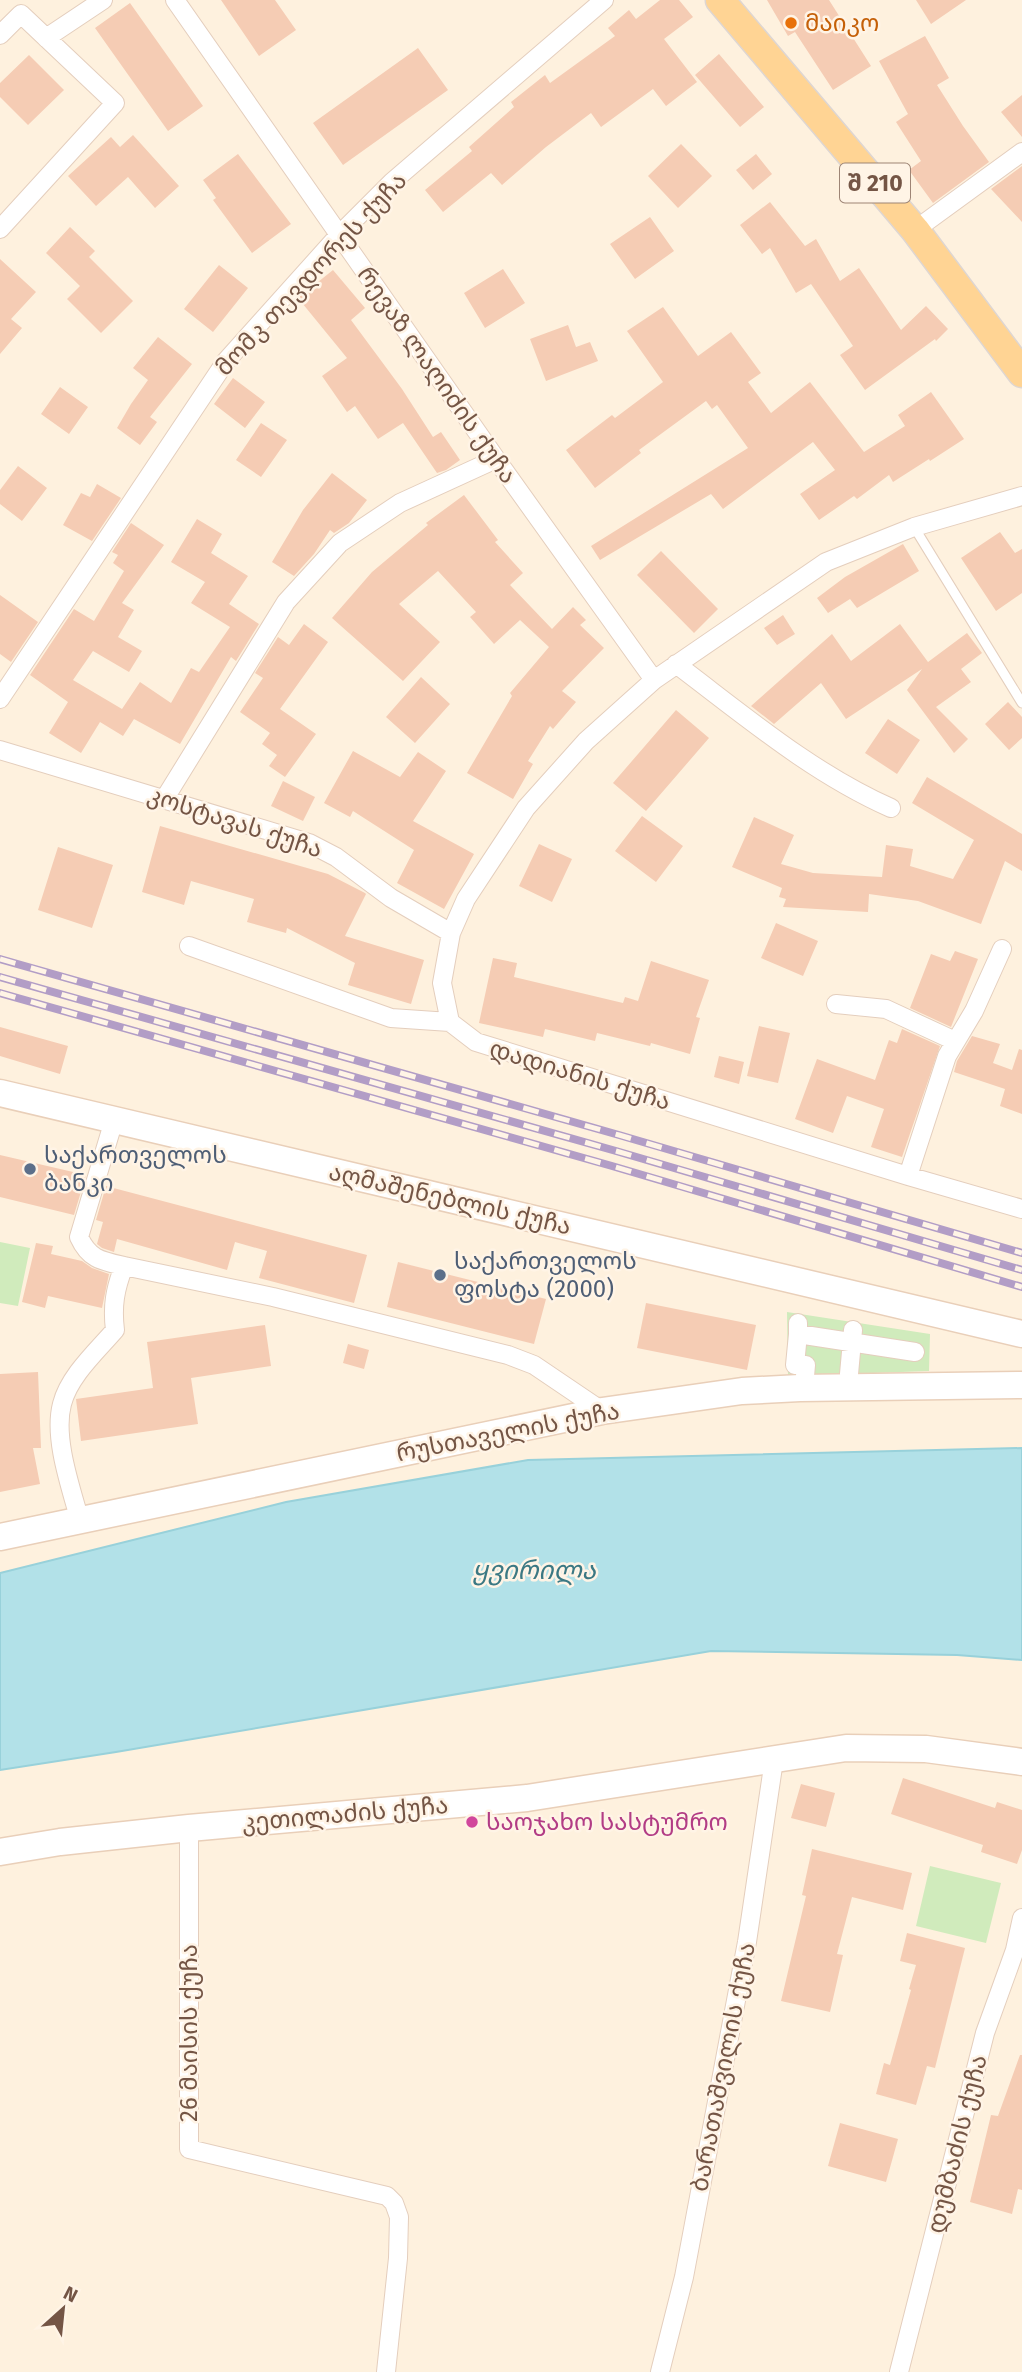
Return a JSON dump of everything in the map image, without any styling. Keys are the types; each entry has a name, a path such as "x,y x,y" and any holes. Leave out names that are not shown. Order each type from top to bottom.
{"main road":[{"name":"შ 210","path":"720,0 915,230 1022,373"}],"street":[{"path":"46,38 103,0"},
{"name":"რევაზ ლაღიძის ქუჩა","path":"175,0 654,680"},
{"name":"მომკ თევდორეს ქუჩა","path":"0,699 226,360 339,235 392,182 604,0"},
{"path":"0,35 21,14 116,103 0,229"},
{"path":"915,230 1022,152"},
{"path":"165,798 286,602 340,543 400,503 496,459"},
{"path":"190,946 391,1018 450,1022 442,983 451,933 466,899 526,808 586,741 654,680 826,562 914,527 1022,495"},
{"path":"676,664 793,752 854,792 891,808"},
{"name":"კოსტავას ქუჩა","path":"0,750 309,843 336,857 391,898 451,933"},
{"path":"908,1176 947,1056 974,1011 1002,949"},
{"path":"836,1003 886,1009 955,1041"},
{"name":"დადიანის ქუჩა","path":"450,1022 476,1042 1022,1209"},
{"name":"აღმაშენებლის ქუჩა","path":"0,1093 1022,1334"},
{"path":"114,1120 79,1237 86,1252 104,1261 124,1266 273,1297 509,1355 534,1365 602,1411"},
{"path":"80,1521 63,1453 60,1425 62,1405 69,1388 116,1330 113,1308 115,1290 124,1266"},
{"path":"805,1376 806,1365 795,1365 798,1329 852,1337 915,1352"},
{"path":"849,1374 852,1337"},
{"name":"რუსთაველის ქუჩა","path":"0,1537 602,1411 741,1391 1022,1385"},
{"name":"კეთილაძის ქუჩა","path":"0,1852 60,1842 189,1828 527,1798 846,1748 913,1748 1022,1762"},
{"name":"ბარათაშვილის ქუჩა","path":"660,2372 684,2277 745,1955 774,1759"},
{"name":"26 მაისის ქუჩა","path":"189,1828 189,2149 387,2196 394,2203 398,2217 398,2258 386,2372"},
{"name":"დუმბაძის ქუჩა","path":"899,2372 985,2033 1015,1950 1022,1918"}],"lane":[{"path":"914,527 1022,703"}],"green space":[{"path":"0,1242 30,1248 18,1306 0,1303"},
{"path":"787,1312 930,1334 929,1371 788,1376"},
{"path":"930,1866 1001,1883 986,1943 916,1926"}],"water":[{"name":"ყვირილა","path":"1022,1448 1022,1660 957,1655 711,1651 0,1770 0,1573 286,1502 528,1460"}],"building":[{"path":"221,0 275,0 296,30 259,56"},
{"path":"660,0 679,0 693,17 664,39 697,82 666,106 653,89 601,127 591,113 502,185 491,173 443,212 425,190 472,151 469,147 514,107 511,102 545,75 550,83 615,36 608,28 629,10 636,19"},
{"path":"767,0 829,0 871,66 833,90 795,32 788,36"},
{"path":"916,0 966,0 931,24"},
{"path":"130,3 203,106 168,131 95,28"},
{"path":"925,36 949,78 937,85 989,162 933,203 909,170 921,161 896,122 908,114 879,61"},
{"path":"418,48 448,90 343,165 313,123"},
{"path":"719,54 764,107 740,127 695,75"},
{"path":"29,55 64,90 28,125 0,97 0,83"},
{"path":"1022,95 1022,137 1001,112"},
{"path":"133,135 179,186 155,208 128,177 96,206 68,176 111,137 120,147"},
{"path":"681,144 712,176 678,208 648,176"},
{"path":"238,154 291,224 252,253 213,200 216,198 203,180"},
{"path":"756,154 772,174 753,190 736,170"},
{"path":"1022,166 1022,222 991,189"},
{"path":"770,202 805,246 816,239 840,281 859,268 901,330 926,306 948,329 936,341 935,339 865,390 840,355 853,346 811,284 796,293 770,248 762,254 740,225"},
{"path":"650,217 674,251 635,279 610,244"},
{"path":"70,227 95,251 89,257 133,301 101,333 67,299 80,286 46,253"},
{"path":"0,259 36,292 11,319 22,328 0,354"},
{"path":"219,265 248,288 213,332 184,309"},
{"path":"503,269 525,303 485,328 464,293"},
{"path":"333,270 365,308 351,320 402,389 433,437 441,432 460,460 446,470 437,473 403,423 378,439 355,406 347,412 322,376 347,358 298,298"},
{"path":"663,307 698,356 731,332 761,373 748,382 771,413 810,382 864,452 905,426 898,415 931,392 964,439 893,482 889,475 857,499 854,496 819,520 800,494 835,470 813,442 723,509 711,494 600,560 591,546 748,448 717,405 712,409 706,401 639,450 641,453 595,488 566,450 612,415 615,418 663,382 627,331"},
{"path":"568,325 576,347 590,342 598,361 546,381 530,339"},
{"path":"158,337 192,364 150,417 157,422 140,445 117,428 148,380 133,368"},
{"path":"233,378 265,402 245,428 214,404"},
{"path":"60,387 88,407 69,434 41,414"},
{"path":"261,423 287,440 261,477 236,460"},
{"path":"18,466 47,488 22,521 0,504 0,490"},
{"path":"332,473 367,500 349,523 334,533 330,530 314,554 294,576 272,562 303,510"},
{"path":"97,484 121,498 92,541 63,525 81,493 90,497"},
{"path":"464,495 498,540 495,542 523,573 510,585 552,629 573,607 586,620 580,625 604,648 562,691 576,702 553,729 550,726 528,761 533,764 513,799 467,773 512,696 510,693 549,647 520,620 494,644 470,617 476,612 438,571 399,604 440,642 403,681 332,618 372,572 428,525 426,523"},
{"path":"197,519 222,534 211,553 248,576 229,604 259,624 236,661 231,657 180,744 134,719 123,736 100,722 81,753 49,733 68,702 30,675 74,609 94,621 124,571 113,563 118,555 112,552 131,523 164,545 122,603 134,610 118,637 142,651 129,672 93,651 73,680 122,709 140,682 171,703 191,668 199,672 230,627 191,603 205,582 171,562"},
{"path":"1000,532 1015,553 1022,549 1022,593 996,611 961,558"},
{"path":"903,544 919,571 857,608 850,599 828,613 817,598 845,577"},
{"path":"661,551 718,609 694,633 637,575"},
{"path":"0,595 38,622 11,662 0,654"},
{"path":"783,615 795,634 777,645 764,628"},
{"path":"304,624 328,642 280,709 316,734 285,777 269,766 277,755 262,744 270,733 240,712 263,678 255,673 278,637 289,645"},
{"path":"900,624 928,662 967,633 982,653 961,669 971,682 936,707 968,739 954,753 907,690 922,669 846,719 821,683 774,724 751,706 832,634 851,661"},
{"path":"421,677 450,704 415,743 386,717"},
{"path":"1008,702 1022,717 1022,738 1009,750 985,724"},
{"path":"676,710 709,738 646,811 613,783"},
{"path":"888,719 920,740 897,774 865,753"},
{"path":"353,751 400,777 418,752 446,771 413,821 474,854 444,909 397,883 414,850 353,811 350,817 324,803"},
{"path":"927,777 1022,834 1022,871 1005,861 981,924 918,901 869,894 868,912 783,907 786,899 779,897 782,888 732,867 754,817 794,835 781,864 813,873 882,877 886,845 913,849 910,866 953,879 974,840 912,803"},
{"path":"283,781 315,797 303,821 271,806"},
{"path":"642,816 683,846 656,882 615,851"},
{"path":"160,826 328,874 365,893 345,936 424,960 411,1004 348,985 355,963 287,928 286,933 247,922 254,899 191,881 184,905 142,892"},
{"path":"539,844 572,859 552,902 519,886"},
{"path":"58,847 113,865 92,928 38,910"},
{"path":"776,923 818,941 803,976 761,958"},
{"path":"955,951 978,959 951,1027 910,1008 931,954 950,961"},
{"path":"493,958 517,963 514,977 623,1003 625,997 638,1001 651,961 709,980 696,1017 700,1018 690,1054 651,1043 650,1046 597,1033 595,1041 545,1029 543,1037 479,1023"},
{"path":"759,1026 790,1033 778,1083 747,1076"},
{"path":"0,1027 68,1046 60,1074 0,1056"},
{"path":"902,1029 940,1046 902,1157 871,1147 884,1109 847,1096 833,1133 795,1119 817,1059 875,1080 889,1040 897,1043"},
{"path":"972,1036 1000,1044 993,1063 1012,1070 1019,1049 1022,1050 1022,1114 1000,1106 1005,1089 954,1072 957,1061"},
{"path":"719,1056 744,1062 739,1084 714,1077"},
{"path":"0,1155 86,1175 74,1215 0,1197"},
{"path":"106,1186 367,1255 354,1303 259,1278 267,1251 235,1242 227,1270 117,1239 114,1252 102,1248 97,1244 103,1222 96,1220"},
{"path":"36,1243 53,1246 51,1254 82,1261 109,1274 102,1308 48,1296 45,1308 22,1302"},
{"path":"398,1262 546,1299 534,1344 387,1307"},
{"path":"646,1303 756,1325 747,1370 637,1348"},
{"path":"265,1325 271,1366 191,1378 198,1424 81,1441 76,1399 153,1388 147,1342"},
{"path":"348,1344 369,1350 364,1369 343,1363"},
{"path":"38,1372 41,1448 33,1448 40,1484 0,1492 0,1374"},
{"path":"903,1778 995,1808 997,1802 1022,1810 1022,1850 1017,1864 981,1852 983,1845 891,1814"},
{"path":"801,1784 835,1793 826,1827 791,1818"},
{"path":"812,1849 912,1873 903,1910 852,1897 837,1954 843,1955 830,2012 781,2001 806,1896 802,1895"},
{"path":"907,1933 965,1948 935,2068 927,2066 916,2105 876,2094 884,2063 890,2065 916,1965 900,1961"},
{"path":"1020,2055 1022,2190 1018,2189 1012,2214 970,2202 991,2115 998,2116"},
{"path":"840,2123 898,2139 886,2182 828,2166"}],"railway":[{"path":"0,959 1022,1253"},
{"path":"0,977 616,1151 1022,1270"},
{"path":"0,993 612,1166 1022,1287"}],"place":[{"name":"მაიკო","path":"791,23"},
{"name":"საქართველოს ბანკი","path":"30,1169"},
{"name":"საქართველოს ფოსტა (2000)","path":"440,1275"},
{"name":"საოჯახო სასტუმრო","path":"472,1822"}]}
